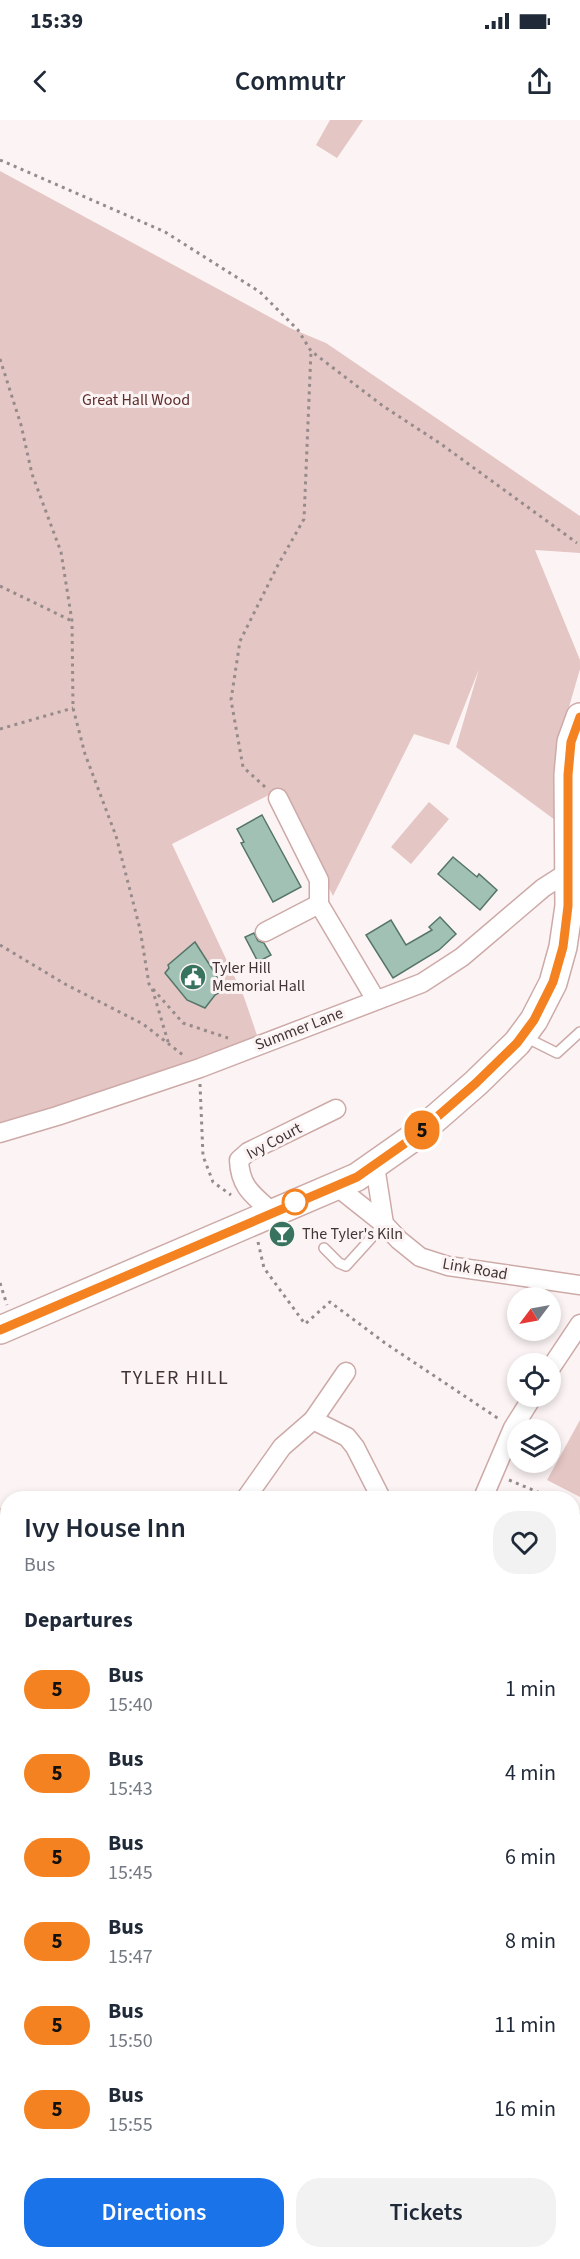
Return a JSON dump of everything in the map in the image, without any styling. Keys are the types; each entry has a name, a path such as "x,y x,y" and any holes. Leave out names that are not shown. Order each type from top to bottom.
{"street":[{"path":"0,1330 339,1184 375,1166 414,1137 476,1083 523,1035 534,1020 553,982 563,947 568,906 568,775 571,742 580,717"},
{"path":"278,798 319,880 319,904 376,1000"},
{"name":"Summer Lane","path":"0,1133 200,1068 422,983 462,957 543,888 568,872"},
{"path":"266,932 319,904"},
{"name":"Ivy Court","path":"272,1212 247,1189 240,1173 239,1160 248,1152 336,1109"},
{"path":"375,1166 384,1224"},
{"name":"Link Road","path":"339,1184 345,1193 420,1257 448,1266 580,1285"},
{"path":"561,1353 580,1324"},
{"path":"251,1491 282,1448 313,1420 346,1372"},
{"path":"313,1420 347,1437 355,1447 377,1491"},
{"path":"486,1491 507,1441"}],"lane":[{"path":"523,1035 557,1053 580,1032"},
{"path":"324,1248 339,1263 346,1266 384,1224"}],"path":[{"path":"0,160 165,232 260,292 298,330 311,351 383,406 441,444 577,543"},
{"path":"278,798 243,767 231,700 240,641 304,519 311,351"},
{"path":"0,359 21,425 32,474 61,552 72,621 73,708 85,754 116,836 140,929 149,984 183,1023 253,1046"},
{"path":"0,586 72,621"},
{"path":"0,729 73,708"},
{"path":"0,945 65,984 142,1024 169,1045 152,988"},
{"path":"200,1068 203,1155 213,1182 237,1199"},
{"path":"258,1240 264,1268 305,1324 330,1302 385,1343 507,1424"},
{"path":"492,1473 535,1491"}],"green space":[{"path":"330,120 363,120 337,158 316,145"},
{"name":"Great Hall Wood","path":"0,171 290,328 326,343 580,516 580,553 535,550 580,660 580,669 563,728 555,820 456,747 479,669 449,745 414,734 333,896 279,790 172,844 244,997 260,1044 0,1126"},
{"path":"429,802 449,819 411,864 391,847"},
{"path":"580,1420 580,1491 568,1491 547,1480 551,1473 561,1473 561,1455"}],"building":[{"path":"262,815 301,887 273,902 241,843 244,842 237,829"},
{"path":"453,857 477,877 479,874 497,890 480,910 438,874"},
{"path":"440,917 456,934 439,950 393,978 366,935 391,920 406,945 432,930 429,927"},
{"path":"254,933 271,955 258,962 245,937"},
{"name":"Tyler Hill Memorial Hall","path":"195,942 225,989 215,995 205,1008 187,1000 165,973 169,968 168,965"}],"bus line":[{"name":"5","path":"0,1330 357,1177 414,1137 476,1083 517,1043 534,1020 553,982 563,947 568,906 568,775 571,742 580,717"}],"place":[{"name":"Tyler Hill Memorial Hall","path":"193,977"},
{"name":"The Tyler's Kiln","path":"282,1234"}],"district":[{"name":"TYLER HILL","path":"175,1378"}]}
